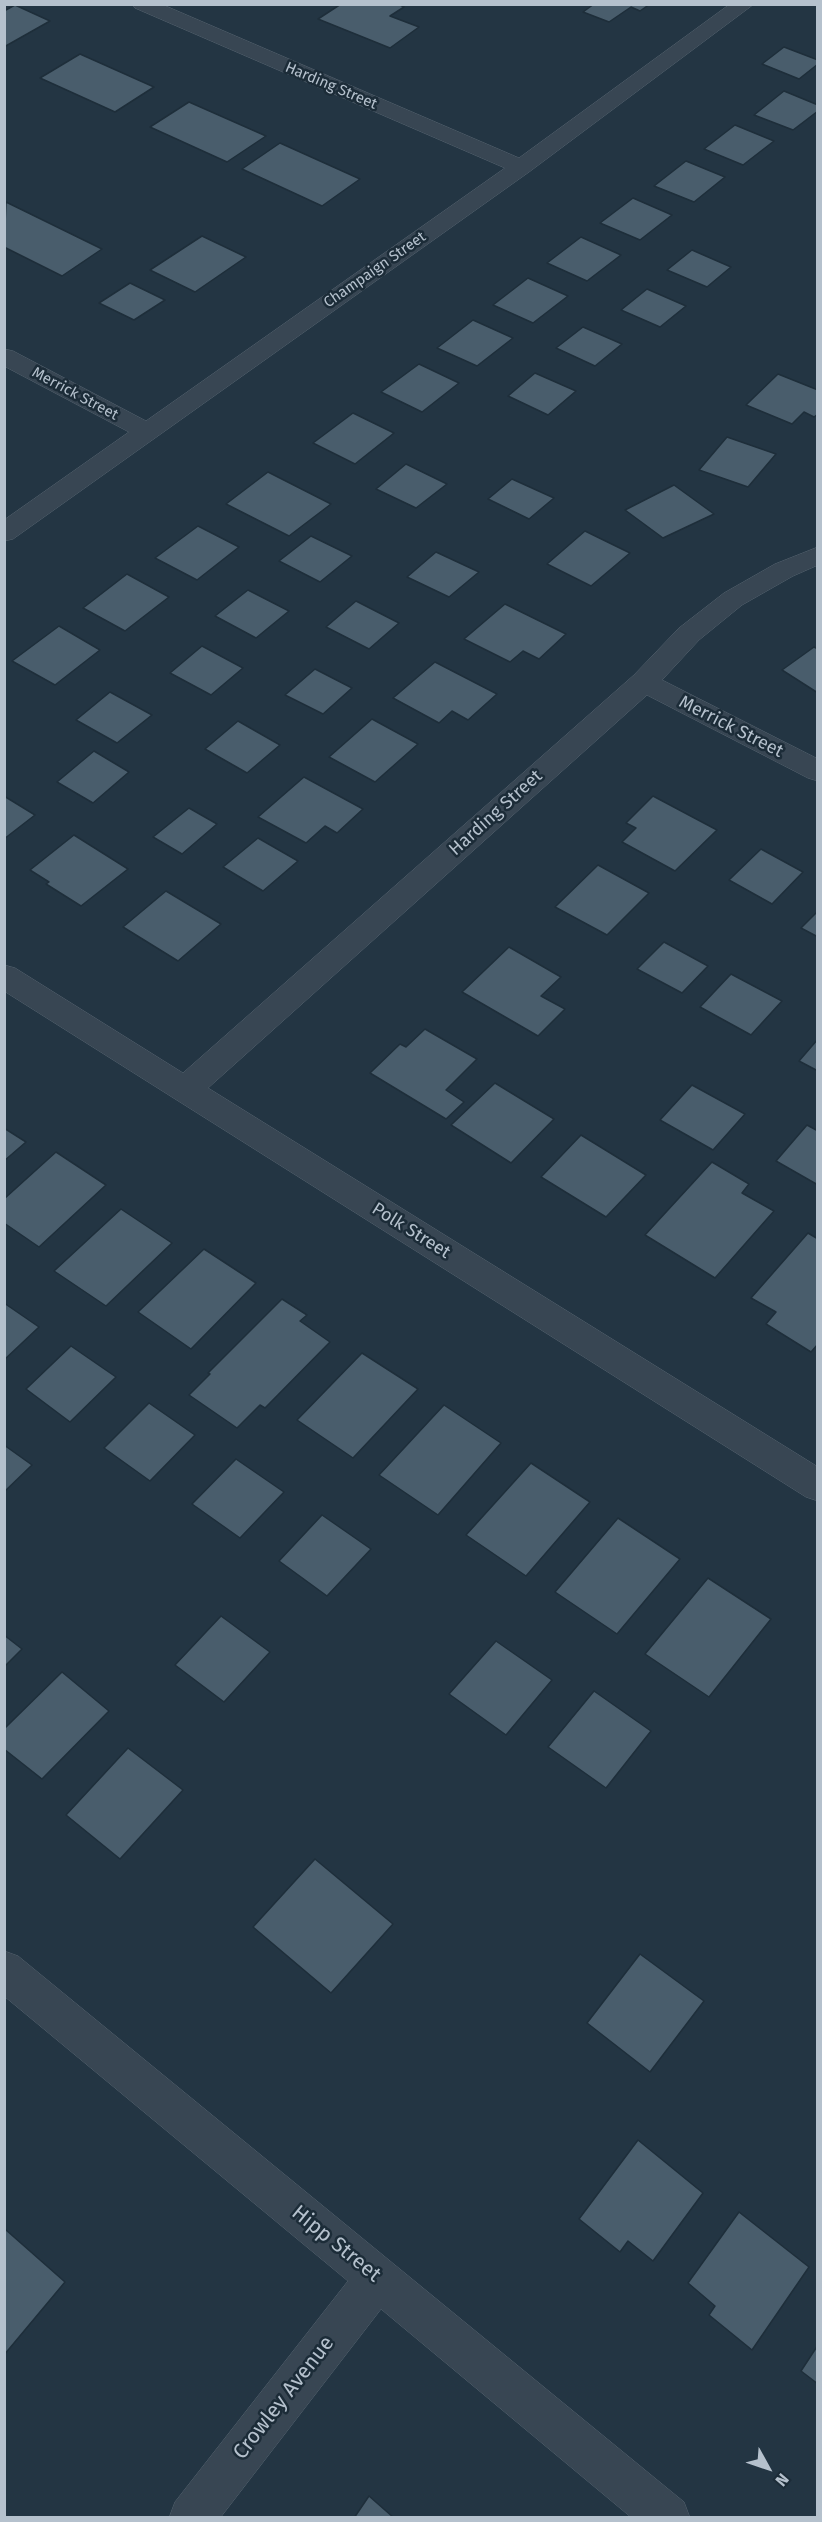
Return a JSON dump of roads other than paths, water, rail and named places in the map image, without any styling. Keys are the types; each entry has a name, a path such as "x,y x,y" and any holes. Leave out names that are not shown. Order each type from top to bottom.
{"street":[{"name":"Harding Street","path":"142,4 521,167"},
{"name":"Champaign Street","path":"4,533 521,167 744,4"},
{"name":"Merrick Street","path":"4,356 146,431"},
{"name":"Harding Street","path":"185,1090 644,682 689,634 734,600 784,570 818,555"},
{"name":"Merrick Street","path":"644,682 818,771"},
{"name":"Polk Street","path":"4,976 818,1486"},
{"name":"Hipp Street","path":"4,1970 668,2517"},
{"name":"Crowley Avenue","path":"191,2517 378,2278"}]}
